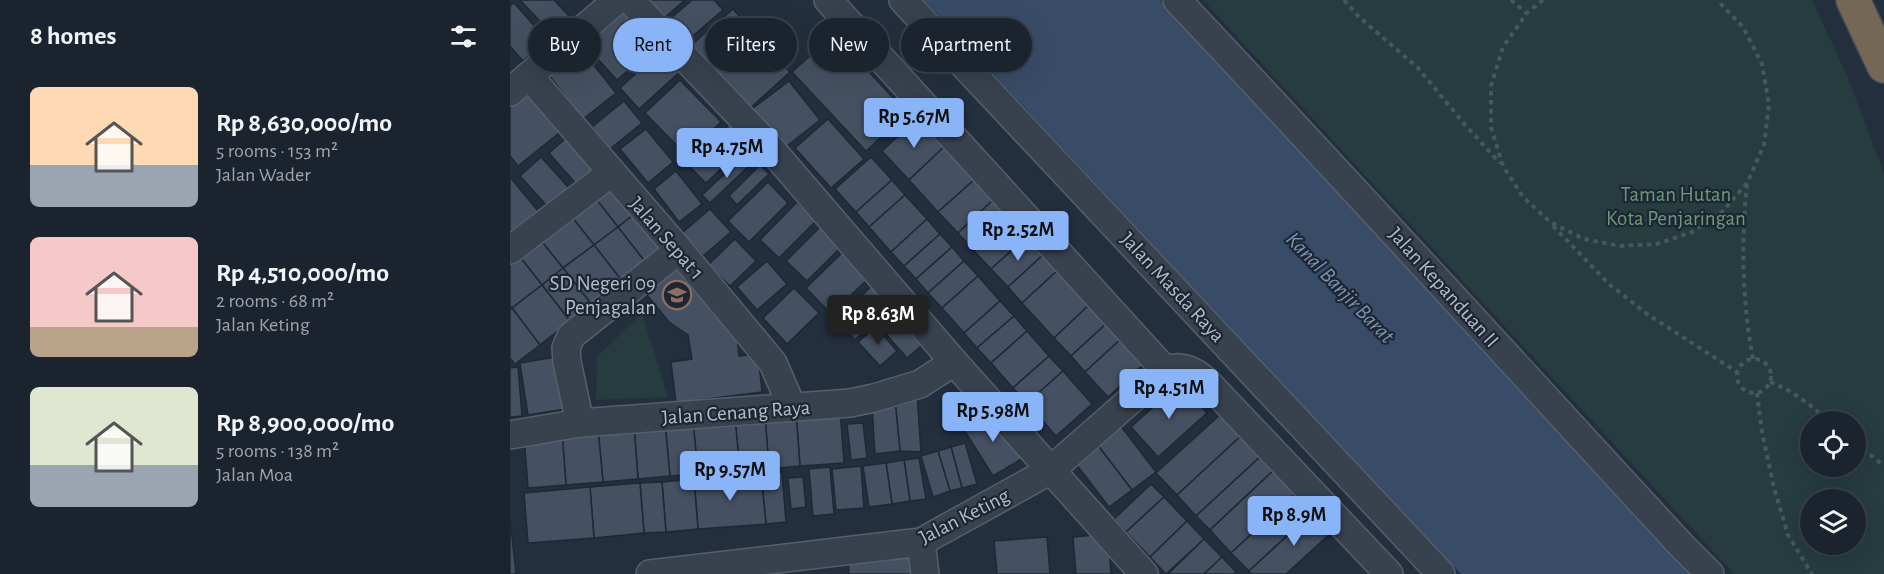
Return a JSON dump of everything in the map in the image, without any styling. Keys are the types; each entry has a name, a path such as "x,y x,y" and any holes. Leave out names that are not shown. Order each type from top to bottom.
{"highway":[{"path":"1853,0 1884,66"}],"street":[{"path":"520,84 617,0"},
{"path":"630,0 765,142 954,362 1144,574"},
{"path":"828,0 1165,370 1173,367 1196,372 1389,574"},
{"name":"Jalan Masda Raya","path":"903,0 1441,574"},
{"name":"Jalan Kepanduan II","path":"1177,0 1335,167 1511,362 1710,574"},
{"name":"Jalan Sepat 1","path":"520,84 611,173 679,250 773,363 792,407"},
{"path":"510,250 611,173"},
{"path":"580,423 567,362 566,348 571,336 679,250"},
{"name":"Jalan Cenang Raya","path":"510,435 580,423 850,403 920,384 954,362"},
{"name":"Jalan Keting","path":"650,574 921,542 1051,470 1165,370"},
{"path":"921,542 925,574"}],"path":[{"path":"1344,0 1359,17 1418,68 1503,166 1523,197 1610,284 1647,314 1737,372"},
{"path":"1511,0 1527,13"},
{"path":"1503,166 1491,127 1491,86 1503,47 1527,13 1543,0"},
{"path":"1550,222 1584,239 1620,246 1657,244 1692,232 1723,211 1747,183 1764,145 1769,104 1762,64 1743,27 1717,0"},
{"path":"1747,183 1744,210 1745,299 1749,338 1754,359"},
{"path":"1754,359 1759,360 1768,366 1770,382 1763,391 1757,393 1746,391 1741,388 1737,372 1743,363 1754,359"},
{"path":"1770,382 1787,389 1818,411"},
{"path":"1757,393 1761,432 1788,535 1812,574"},
{"path":"1866,451 1884,466"}],"green space":[{"name":"Taman Hutan Kota Penjaringan","path":"1203,0 1812,0 1848,78 1884,173 1884,574 1734,574"},
{"path":"642,313 668,397 596,400 597,357"}],"water":[{"name":"Kanal Banjir Barat","path":"924,0 1160,0 1694,574 1461,574 991,72 1032,72 1032,18 941,18"}],"building":[{"path":"520,0 554,0 569,16 567,18 537,18"},
{"path":"647,0 685,0 664,18"},
{"path":"692,0 714,0 723,10 714,18 705,18 705,26 693,36 693,18 671,18"},
{"path":"514,3 528,19 528,57 523,61 510,46 510,6"},
{"path":"625,8 634,18 614,18"},
{"path":"733,9 741,18 723,18"},
{"path":"613,19 613,72 626,72 617,80 601,63 601,29"},
{"path":"705,33 705,63 693,49 693,43"},
{"path":"809,57 809,72 869,72 907,113 866,151 792,72 797,72 797,67"},
{"path":"551,72 599,72 616,93 583,119 548,74"},
{"path":"638,72 680,72 639,109 620,88"},
{"path":"714,72 790,72 746,112 711,75"},
{"path":"680,80 721,122 686,155 645,113"},
{"path":"789,81 820,120 783,149 752,109"},
{"path":"531,89 564,129 518,166 510,156 510,106"},
{"path":"624,101 642,123 610,149 592,127"},
{"path":"919,117 945,146 909,180 882,151"},
{"path":"828,119 864,159 831,188 795,148"},
{"path":"731,123 749,142 706,183 687,164"},
{"path":"646,129 673,162 648,183 620,149"},
{"path":"572,133 601,164 577,185 549,153"},
{"path":"945,146 975,179 938,212 909,180"},
{"path":"745,155 753,162 710,203 702,195"},
{"path":"541,157 569,188 548,207 520,176"},
{"path":"871,157 892,180 856,212 835,189"},
{"path":"760,165 769,174 737,205 729,196"},
{"path":"676,171 702,204 679,222 654,189"},
{"path":"510,177 538,211 510,235"},
{"path":"615,178 641,209 618,227 593,195"},
{"path":"975,179 994,199 958,233 938,212"},
{"path":"892,180 905,195 869,227 856,212"},
{"path":"768,182 788,203 749,242 728,221"},
{"path":"593,195 618,227 594,245 569,213"},
{"path":"905,195 927,219 891,252 869,227"},
{"path":"994,199 1011,218 974,251 958,233"},
{"path":"797,202 816,221 779,258 760,240"},
{"path":"641,209 669,245 646,263 618,227"},
{"path":"710,209 731,232 703,256 682,233"},
{"path":"569,213 594,245 563,268 538,237"},
{"path":"1011,218 1028,236 991,269 974,251"},
{"path":"927,219 940,234 904,266 891,252"},
{"path":"821,226 842,246 807,281 786,261"},
{"path":"618,227 646,263 622,281 594,245"},
{"path":"940,234 952,247 916,279 904,266"},
{"path":"1028,236 1044,254 1008,287 991,269"},
{"path":"538,237 563,268 542,285 517,253"},
{"path":"735,239 756,261 730,286 708,265"},
{"path":"594,245 622,281 592,305 563,268"},
{"path":"952,247 964,261 928,293 916,279"},
{"path":"846,249 872,275 831,314 806,288"},
{"path":"517,253 542,285 512,308 510,306 510,258"},
{"path":"1044,254 1058,270 1022,303 1008,287"},
{"path":"683,258 735,319 739,356 758,354 762,392 676,403 671,362 692,359 688,335 669,322 643,290"},
{"path":"767,261 787,284 757,310 737,287"},
{"path":"964,261 978,276 942,308 928,293"},
{"path":"563,268 592,305 570,321 542,285"},
{"path":"1058,270 1090,304 1054,338 1022,303"},
{"path":"978,276 1000,301 964,333 942,308"},
{"path":"876,282 895,302 855,340 836,320"},
{"path":"542,285 570,321 540,345 512,308"},
{"path":"794,288 819,313 787,344 763,318"},
{"path":"1000,301 1014,316 977,348 964,333"},
{"path":"1090,304 1107,323 1071,356 1054,338"},
{"path":"899,307 928,340 907,358 878,325"},
{"path":"512,308 540,345 515,364 510,358 510,310"},
{"path":"1014,316 1027,331 991,363 977,348"},
{"path":"1107,323 1122,338 1085,372 1071,356"},
{"path":"876,327 897,351 880,366 858,342"},
{"path":"1027,331 1049,356 1013,388 991,363"},
{"path":"1122,338 1145,363 1108,397 1085,372"},
{"path":"1049,356 1063,371 1027,403 1013,388"},
{"path":"556,357 565,409 528,415 520,363"},
{"path":"518,367 522,416 510,417 510,368"},
{"path":"1063,371 1092,404 1056,436 1027,403"},
{"path":"1180,383 1207,413 1158,457 1131,427"},
{"path":"917,393 921,452 900,451 895,400"},
{"path":"895,400 900,451 875,454 872,406"},
{"path":"840,409 844,463 800,466 796,413"},
{"path":"994,409 1023,458 993,476 963,428"},
{"path":"796,413 800,466 769,469 765,415"},
{"path":"1222,413 1242,435 1177,495 1156,473"},
{"path":"765,415 769,469 740,471 735,418"},
{"path":"735,418 740,471 698,474 693,421"},
{"path":"693,421 698,474 670,476 665,423"},
{"path":"665,423 670,476 638,479 634,426"},
{"path":"863,423 867,458 851,460 847,424"},
{"path":"1120,425 1156,472 1132,490 1096,443"},
{"path":"634,426 638,479 603,482 598,428"},
{"path":"598,428 603,482 566,485 562,431"},
{"path":"562,431 566,485 528,488 524,434"},
{"path":"1242,435 1262,455 1196,516 1177,495"},
{"path":"965,443 977,484 962,488 951,447"},
{"path":"1096,443 1132,490 1109,507 1073,460"},
{"path":"951,447 962,488 950,491 938,451"},
{"path":"938,451 950,491 933,497 921,456"},
{"path":"1262,455 1275,469 1210,530 1196,516"},
{"path":"919,458 926,499 910,501 904,460"},
{"path":"904,460 910,501 892,504 886,463"},
{"path":"886,463 892,504 869,507 863,466"},
{"path":"861,466 864,508 836,510 832,469"},
{"path":"830,467 834,514 813,516 809,469"},
{"path":"1275,469 1297,492 1231,553 1210,530"},
{"path":"782,472 786,522 766,524 761,474"},
{"path":"761,474 766,524 698,529 694,479"},
{"path":"803,477 806,507 791,509 788,478"},
{"path":"694,479 698,529 666,532 662,482"},
{"path":"662,482 666,532 644,533 640,483"},
{"path":"640,483 644,533 594,538 590,487"},
{"path":"1151,484 1164,497 1126,532 1114,519"},
{"path":"590,487 594,538 528,543 524,493"},
{"path":"1297,492 1314,511 1249,571 1231,553"},
{"path":"1164,497 1187,521 1150,557 1126,532"},
{"path":"1314,511 1333,531 1286,574 1251,574 1249,571"},
{"path":"510,518 516,574 510,574"},
{"path":"1187,521 1204,539 1166,574 1150,557"},
{"path":"1108,534 1111,574 1076,574 1073,537"},
{"path":"1047,537 1050,574 997,574 994,541"},
{"path":"1204,539 1222,557 1204,574 1168,574"},
{"path":"916,552 917,574 849,574 848,557"},
{"path":"1222,557 1236,572 1234,574 1204,574"}],"place":[{"name":"SD Negeri 09 Penjagalan","path":"677,295"}]}
